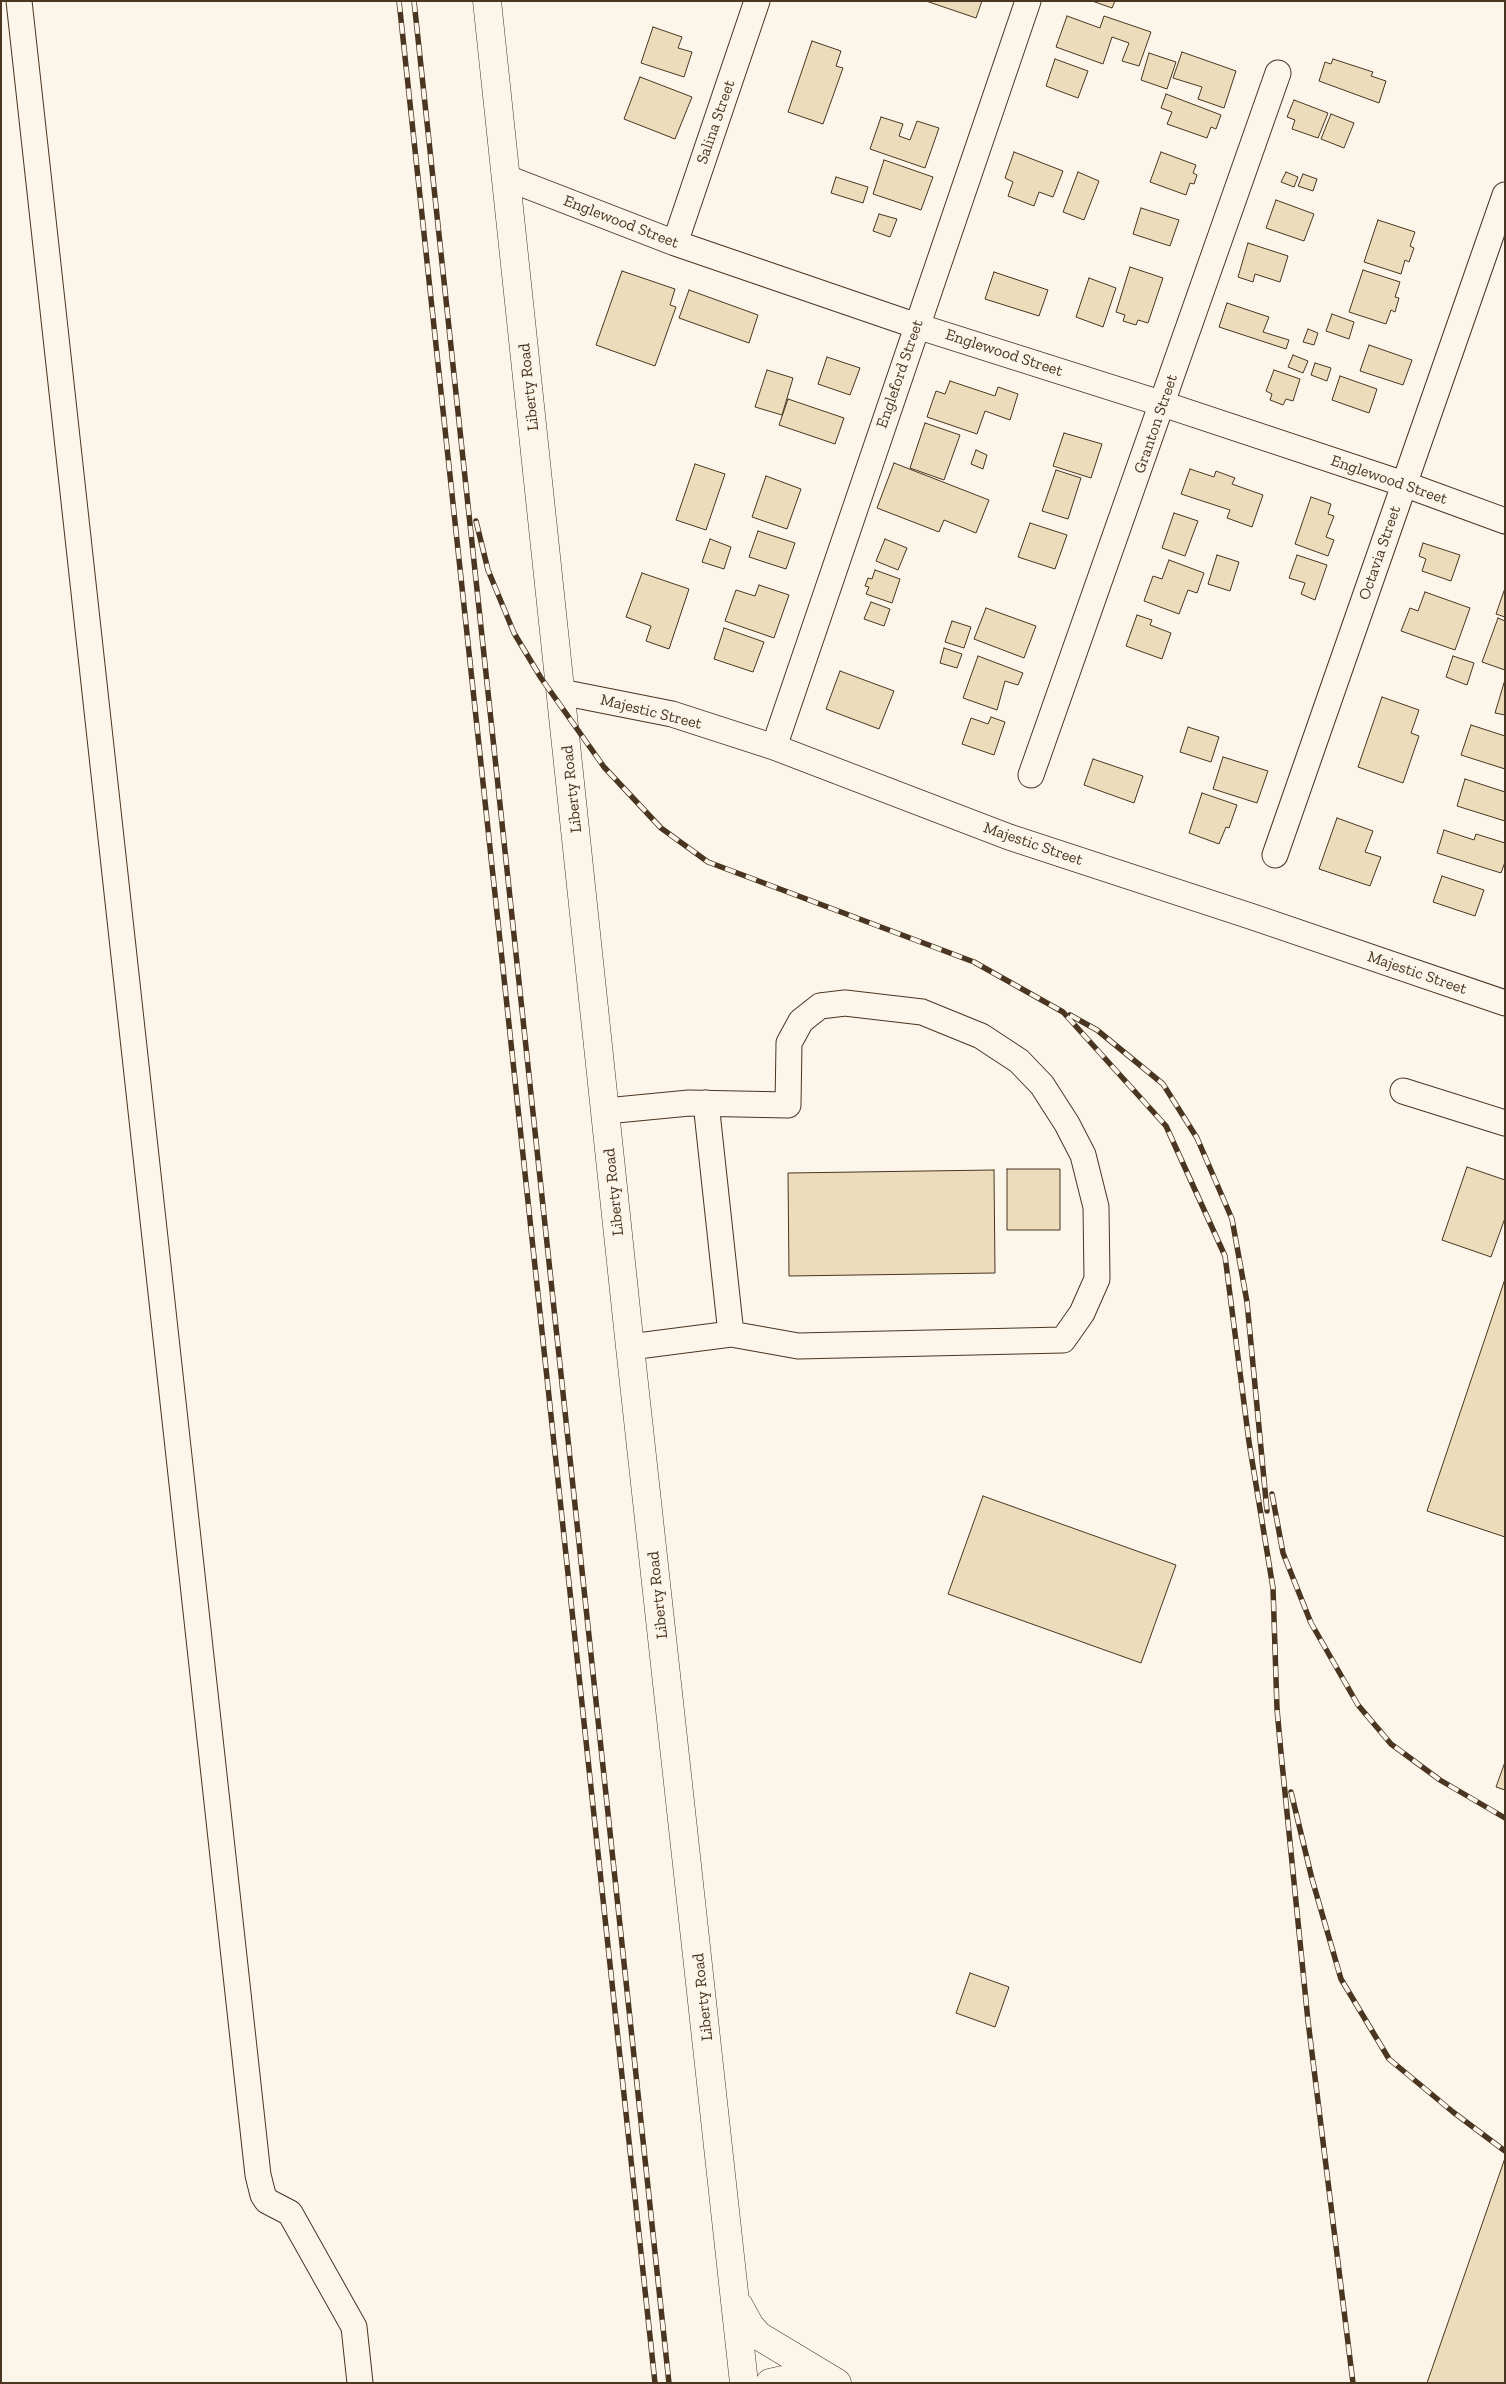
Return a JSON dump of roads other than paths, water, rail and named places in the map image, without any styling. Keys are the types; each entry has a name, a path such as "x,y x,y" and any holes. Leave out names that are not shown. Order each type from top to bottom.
{"main road":[{"name":"Liberty Road","path":"488,1 630,1347 744,2383"},
{"path":"736,2298 743,2315 759,2336 835,2383"},
{"path":"770,2383 783,2380 835,2383"}],"street":[{"path":"19,1 258,2174 267,2201 290,2212 354,2326 360,2383"},
{"name":"Salina Street","path":"675,243 757,1"},
{"name":"Engleford Street","path":"774,747 1028,1"},
{"name":"Granton Street","path":"1031,775 1278,73"},
{"name":"Englewood Street","path":"507,178 675,243 917,326 1163,404 1404,484 1505,521"},
{"name":"Octavia Street","path":"1275,855 1505,195"},
{"name":"Majestic Street","path":"561,692 672,714 774,747 1009,836 1503,997"},
{"path":"606,1110 706,1103 788,1105 789,1043 801,1021 820,1006 846,1003 922,1012 981,1036 1018,1061 1042,1085 1067,1124 1083,1155 1096,1207 1097,1279 1082,1313 1063,1340 798,1346 731,1334 630,1347"},
{"path":"1403,1090 1505,1123"},
{"path":"706,1103 731,1334"}],"railway":[{"path":"399,1 655,2383"},
{"path":"414,1 669,2383"},
{"path":"476,521 488,570 514,633 541,678 604,767 661,828 708,862 974,962 1063,1012 1166,1126 1225,1256 1249,1442 1273,1588 1277,1709 1281,1753 1308,2021 1353,2383"},
{"path":"1070,1015 1097,1030 1163,1084 1197,1138 1232,1219 1247,1302 1267,1511"},
{"path":"1272,1494 1283,1553 1311,1623 1358,1705 1391,1744 1440,1780 1505,1818"},
{"path":"1291,1792 1312,1879 1341,1979 1389,2059 1453,2112 1505,2151"}]}
